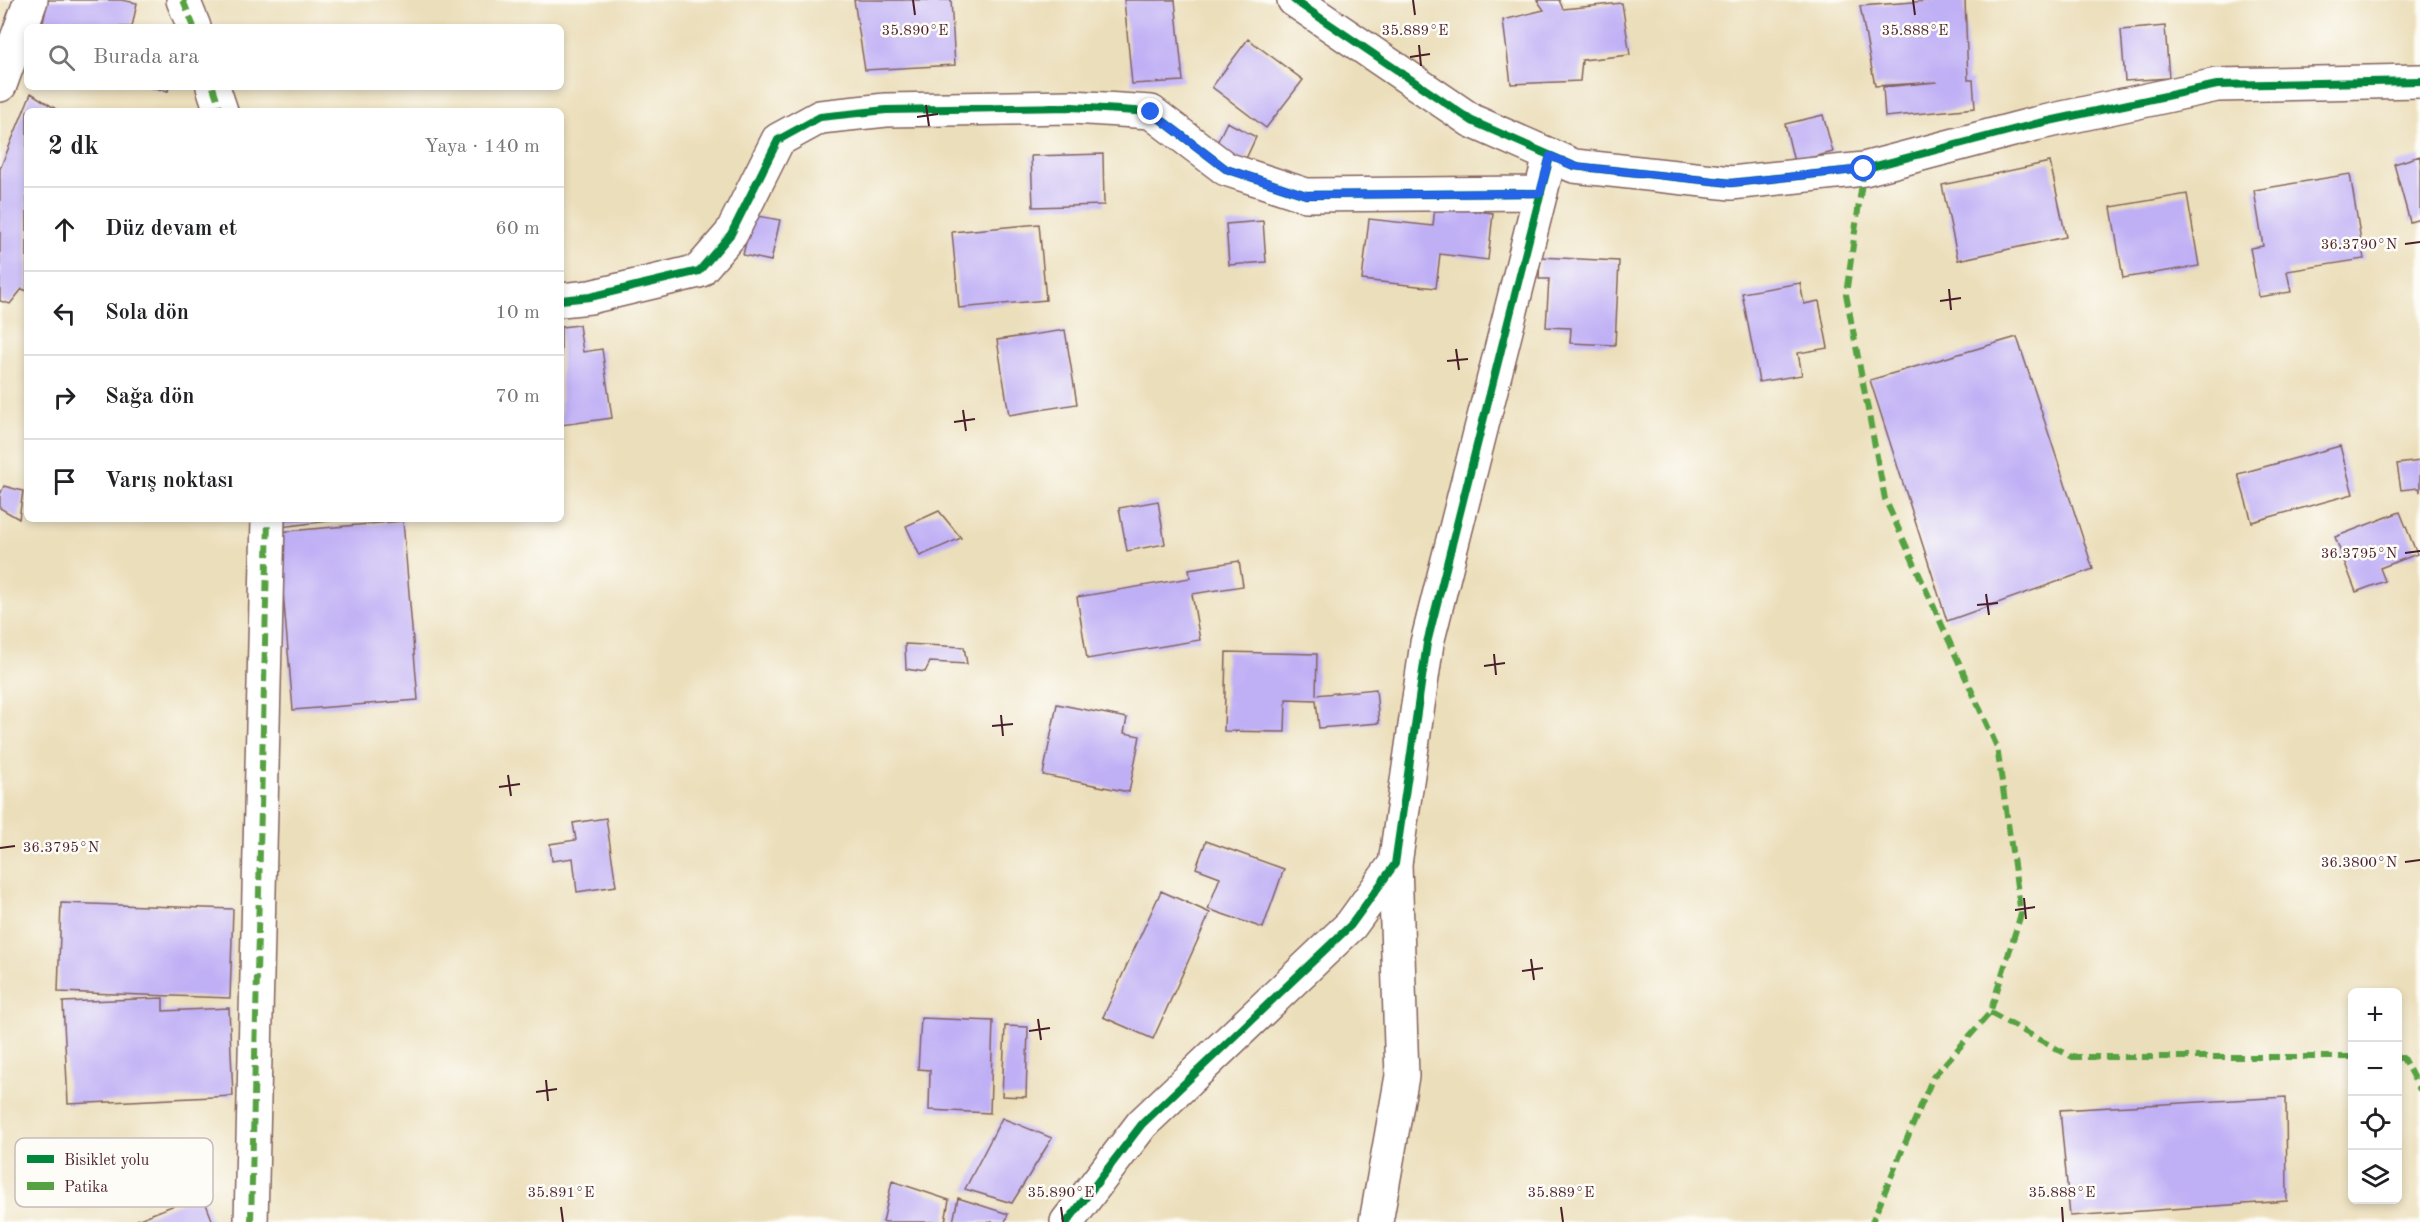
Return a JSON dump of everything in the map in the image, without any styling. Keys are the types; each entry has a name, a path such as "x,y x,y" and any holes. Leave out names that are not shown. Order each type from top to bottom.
{"street":[{"path":"0,85 31,0"},
{"path":"183,0 193,24"},
{"path":"1294,0 1472,121 1550,156 1574,166 1731,183 1864,169 2035,124 2217,85 2420,81"},
{"path":"214,90 219,108"},
{"path":"564,300 590,297 699,271 731,234 778,140 820,117 831,115 886,110 1072,107 1151,112 1226,169 1306,195 1540,193"},
{"path":"1376,1222 1402,1076 1395,864 1427,643 1550,156"},
{"path":"251,1222 268,522"},
{"path":"1067,1222 1142,1124 1351,925 1395,864"}],"building":[{"path":"48,0 121,0 137,3 133,24 43,24"},
{"path":"854,0 951,0 955,65 865,70"},
{"path":"1124,0 1175,0 1183,81 1132,84"},
{"path":"1537,0 1559,0 1563,9 1622,3 1630,55 1582,60 1580,81 1511,84 1503,20 1544,10"},
{"path":"1965,0 1968,80 1973,80 1975,108 1885,117 1883,87 1937,82 1875,86 1860,6"},
{"path":"2165,26 2169,78 2125,81 2121,30"},
{"path":"1248,39 1303,80 1266,128 1212,87"},
{"path":"31,93 54,108 25,108"},
{"path":"24,110 24,290 22,289 10,304 0,301 0,169"},
{"path":"1823,115 1833,152 1794,162 1785,124"},
{"path":"1227,122 1256,137 1243,165 1213,151"},
{"path":"1103,154 1104,205 1033,207 1031,156"},
{"path":"2420,156 2420,219 2410,222 2394,164"},
{"path":"2050,162 2066,237 1958,260 1942,185"},
{"path":"2350,174 2364,259 2287,271 2291,292 2259,297 2250,248 2263,246 2254,190"},
{"path":"2187,194 2199,266 2123,278 2111,207"},
{"path":"1435,206 1493,213 1488,260 1440,254 1436,288 1362,280 1369,219 1433,226"},
{"path":"752,215 780,220 771,261 743,255"},
{"path":"1263,221 1266,262 1229,265 1226,224"},
{"path":"1039,224 1046,300 959,308 952,232"},
{"path":"1540,257 1619,261 1615,345 1570,343 1571,328 1546,327 1549,279 1539,279"},
{"path":"1800,283 1804,304 1819,301 1828,348 1798,353 1802,375 1759,382 1742,293"},
{"path":"579,325 583,352 602,349 612,418 564,425 564,327"},
{"path":"1065,330 1077,404 1009,415 997,340"},
{"path":"2017,337 2093,569 1947,621 1870,380"},
{"path":"2340,446 2353,494 2252,522 2238,474"},
{"path":"2420,461 2420,492 2418,488 2401,490 2397,464"},
{"path":"4,486 23,491 19,519 0,508 0,495"},
{"path":"1158,501 1165,544 1127,551 1119,508"},
{"path":"939,511 961,538 920,556 906,526"},
{"path":"2400,512 2417,554 2380,568 2385,581 2356,592 2335,537"},
{"path":"280,522 320,522 281,527"},
{"path":"403,522 418,700 293,710 278,532"},
{"path":"1239,561 1243,586 1192,594 1200,640 1087,659 1077,597 1190,578 1189,569"},
{"path":"905,644 964,647 967,664 930,662 925,672 906,669"},
{"path":"1226,652 1317,654 1316,695 1376,689 1379,723 1319,728 1316,700 1286,699 1285,732 1224,731"},
{"path":"1057,704 1127,718 1124,733 1140,736 1129,792 1043,775"},
{"path":"606,818 616,886 577,892 573,858 552,861 550,844 576,840 573,823"},
{"path":"1206,841 1284,869 1263,928 1208,909 1220,877 1196,868"},
{"path":"1161,891 1210,913 1153,1039 1103,1017"},
{"path":"61,903 233,909 230,998 58,992"},
{"path":"163,998 163,1011 229,1008 233,1096 68,1104 63,1002"},
{"path":"921,1018 993,1021 990,1113 929,1110 930,1070 918,1069"},
{"path":"1005,1026 1028,1027 1026,1097 1002,1096"},
{"path":"2286,1097 2287,1201 2070,1216 2060,1110"},
{"path":"1002,1118 1052,1138 1012,1203 965,1189"},
{"path":"892,1181 949,1200 945,1222 883,1222"},
{"path":"958,1198 1008,1214 1005,1222 953,1222"},
{"path":"170,1207 207,1207 213,1222 132,1222"}],"marked path":[{"path":"183,0 193,24"},
{"path":"214,90 220,108"},
{"path":"1864,169 1846,294 1885,499 1997,747 2021,914 1990,1013 1933,1077 1872,1222"},
{"path":"251,1222 268,522"},
{"path":"1990,1013 2072,1057 2348,1057"},
{"path":"2402,1058 2420,1090"}],"cycle path":[{"path":"1294,0 1472,121 1574,166 1731,183 1864,169 2035,124 2217,85 2420,81"},
{"path":"564,300 590,297 699,271 731,234 778,140 820,117 886,110 1072,107 1151,112 1226,169 1306,195 1541,193"},
{"path":"1067,1222 1142,1124 1351,925 1395,864 1427,643 1550,156"}],"route":[{"path":"1151,112 1226,169 1306,195 1540,193 1550,156 1574,166 1731,183 1864,169"}]}
